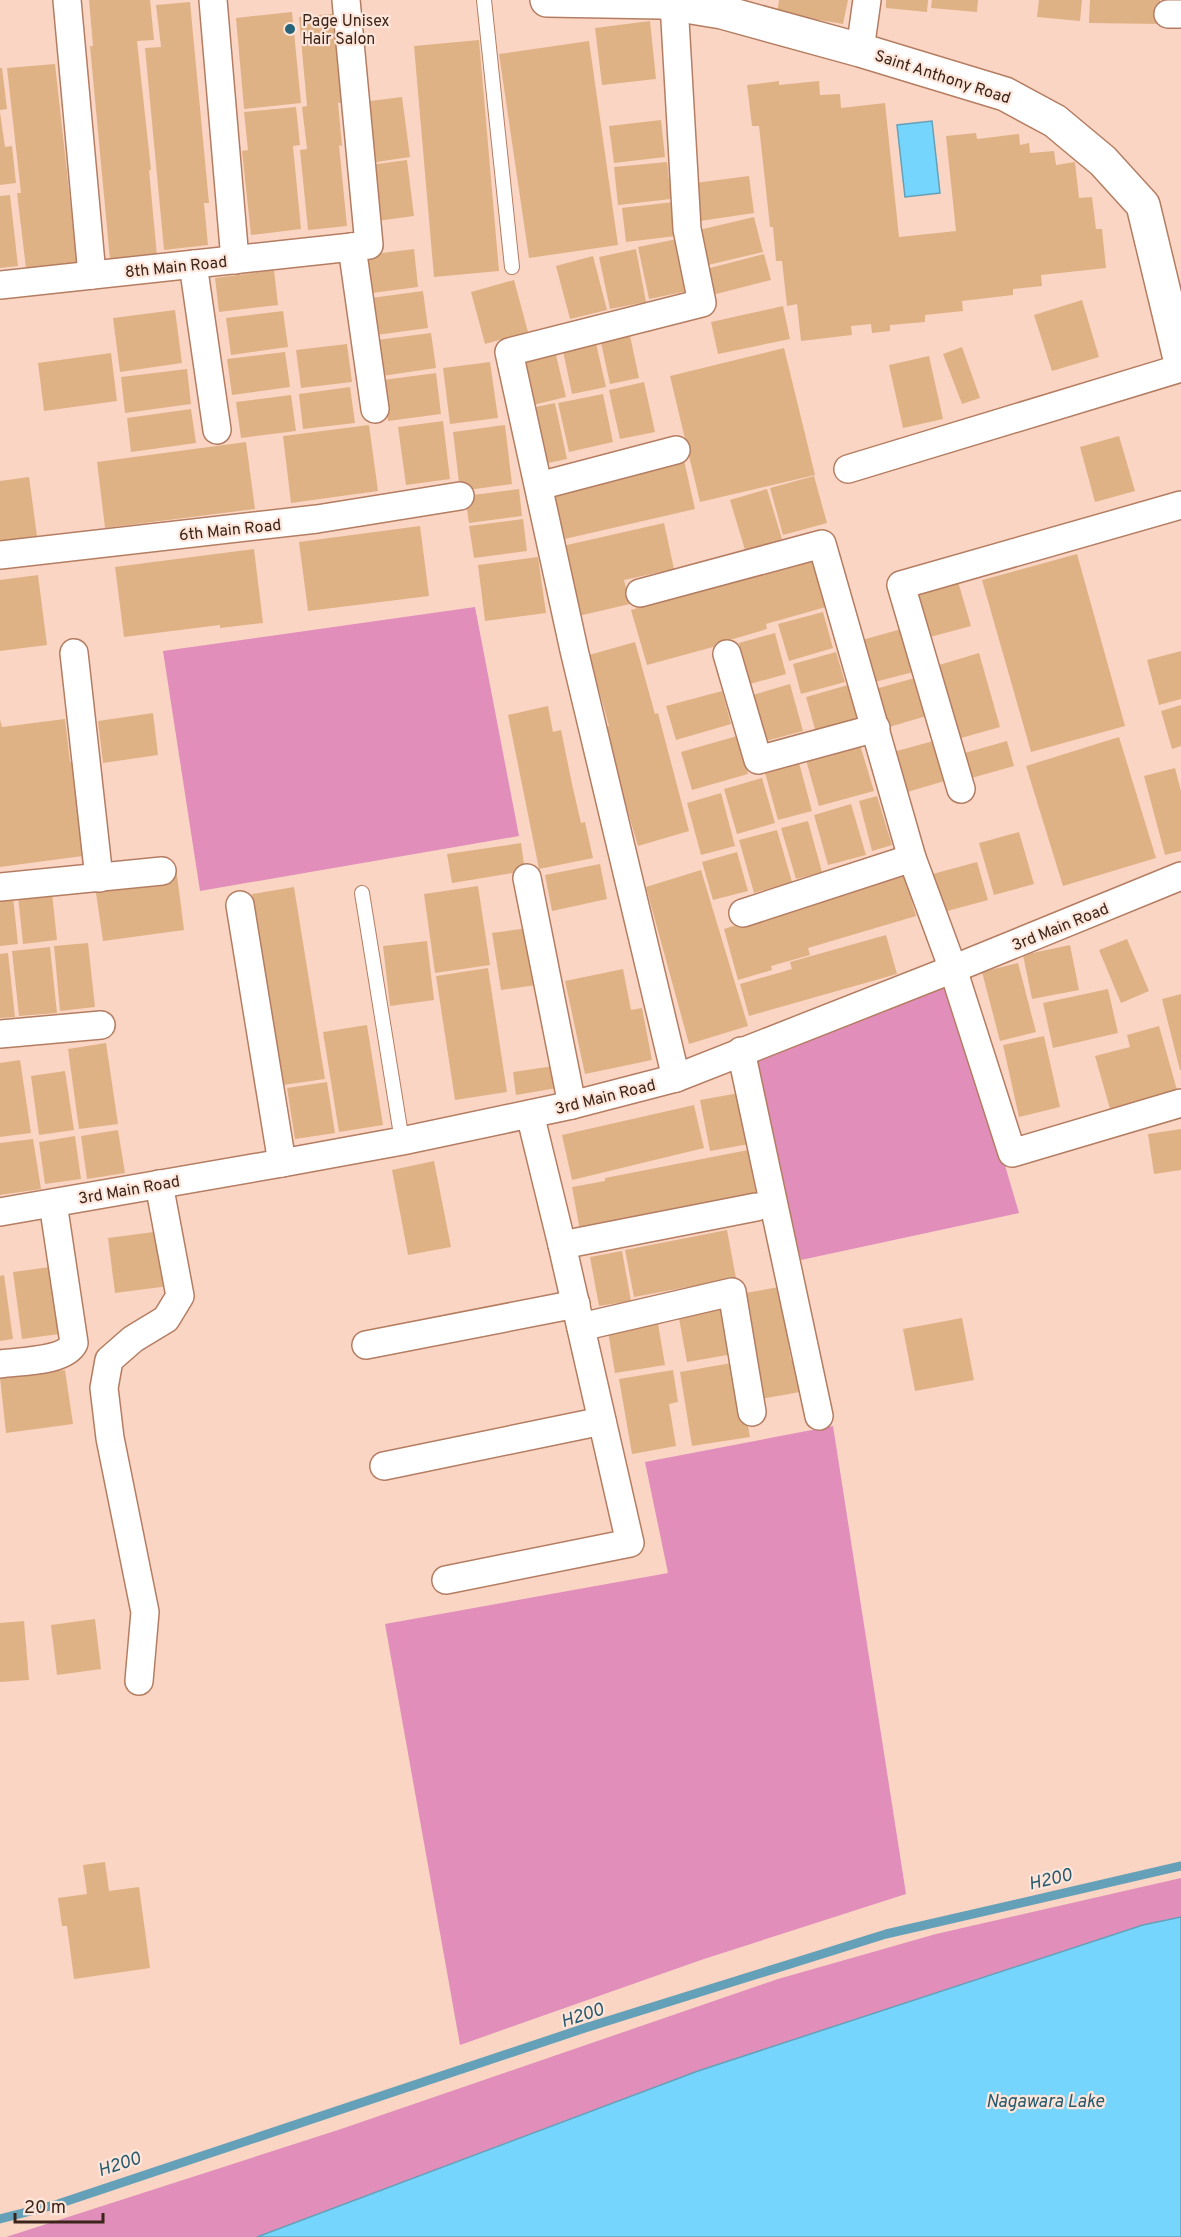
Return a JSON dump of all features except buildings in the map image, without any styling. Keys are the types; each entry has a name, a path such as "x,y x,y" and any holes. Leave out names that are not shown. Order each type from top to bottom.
{"street":[{"path":"67,0 92,275"},
{"path":"213,0 235,260"},
{"path":"346,0 369,245 352,247 375,409"},
{"name":"Saint Anthony Road","path":"547,0 715,5 1005,94 1055,121 1103,161 1143,206 1181,363"},
{"path":"860,50 867,0"},
{"path":"665,2 687,229 702,303 509,352 574,650 676,1078"},
{"name":"8th Main Road","path":"0,285 352,247"},
{"path":"193,264 218,430"},
{"path":"848,469 1181,368"},
{"path":"538,486 676,450"},
{"name":"6th Main Road","path":"0,555 317,519 460,496"},
{"path":"961,789 901,585 1181,505"},
{"path":"640,593 822,544 912,858 953,969 1012,1153 1181,1103"},
{"path":"74,653 99,878"},
{"path":"727,654 758,760 876,728"},
{"path":"743,913 912,858"},
{"path":"0,887 162,871"},
{"name":"3rd Main Road","path":"0,1212 402,1141 572,1105 676,1078 1181,876"},
{"path":"527,878 572,1105"},
{"path":"240,905 282,1163"},
{"path":"0,1034 101,1025"},
{"path":"741,1051 819,1416"},
{"path":"446,1580 630,1543 579,1316 530,1114"},
{"path":"139,1681 145,1611 110,1438 104,1388 109,1360 133,1339 166,1319 180,1296 159,1184"},
{"path":"0,1364 60,1356 66,1353 74,1343 53,1203"},
{"path":"562,1245 756,1208"},
{"path":"366,1345 579,1316 732,1292 752,1412"},
{"path":"384,1466 602,1421"}],"lane":[{"path":"484,0 512,267"},
{"path":"362,893 402,1141"}],"shaded area":[{"path":"475,607 519,836 200,891 163,651"},
{"path":"951,982 1019,1213 801,1260 751,1058"},
{"path":"833,1426 906,1894 701,1960 460,2045 385,1624 668,1573 645,1462"},
{"path":"1181,1878 1181,1917 1143,1925 698,2071 257,2237 6,2237 341,2129 778,1979 936,1934"}],"water":[{"path":"932,121 940,193 905,197 897,125"},
{"name":"Nagawara Lake","path":"1181,1917 1181,2237 257,2237 698,2071 1143,1925"}],"waterway":[{"name":"H200","path":"0,2219 58,2204 585,2028 886,1934 1181,1866"}],"place":[{"name":"Page Unisex Hair Salon","path":"290,29"}]}
